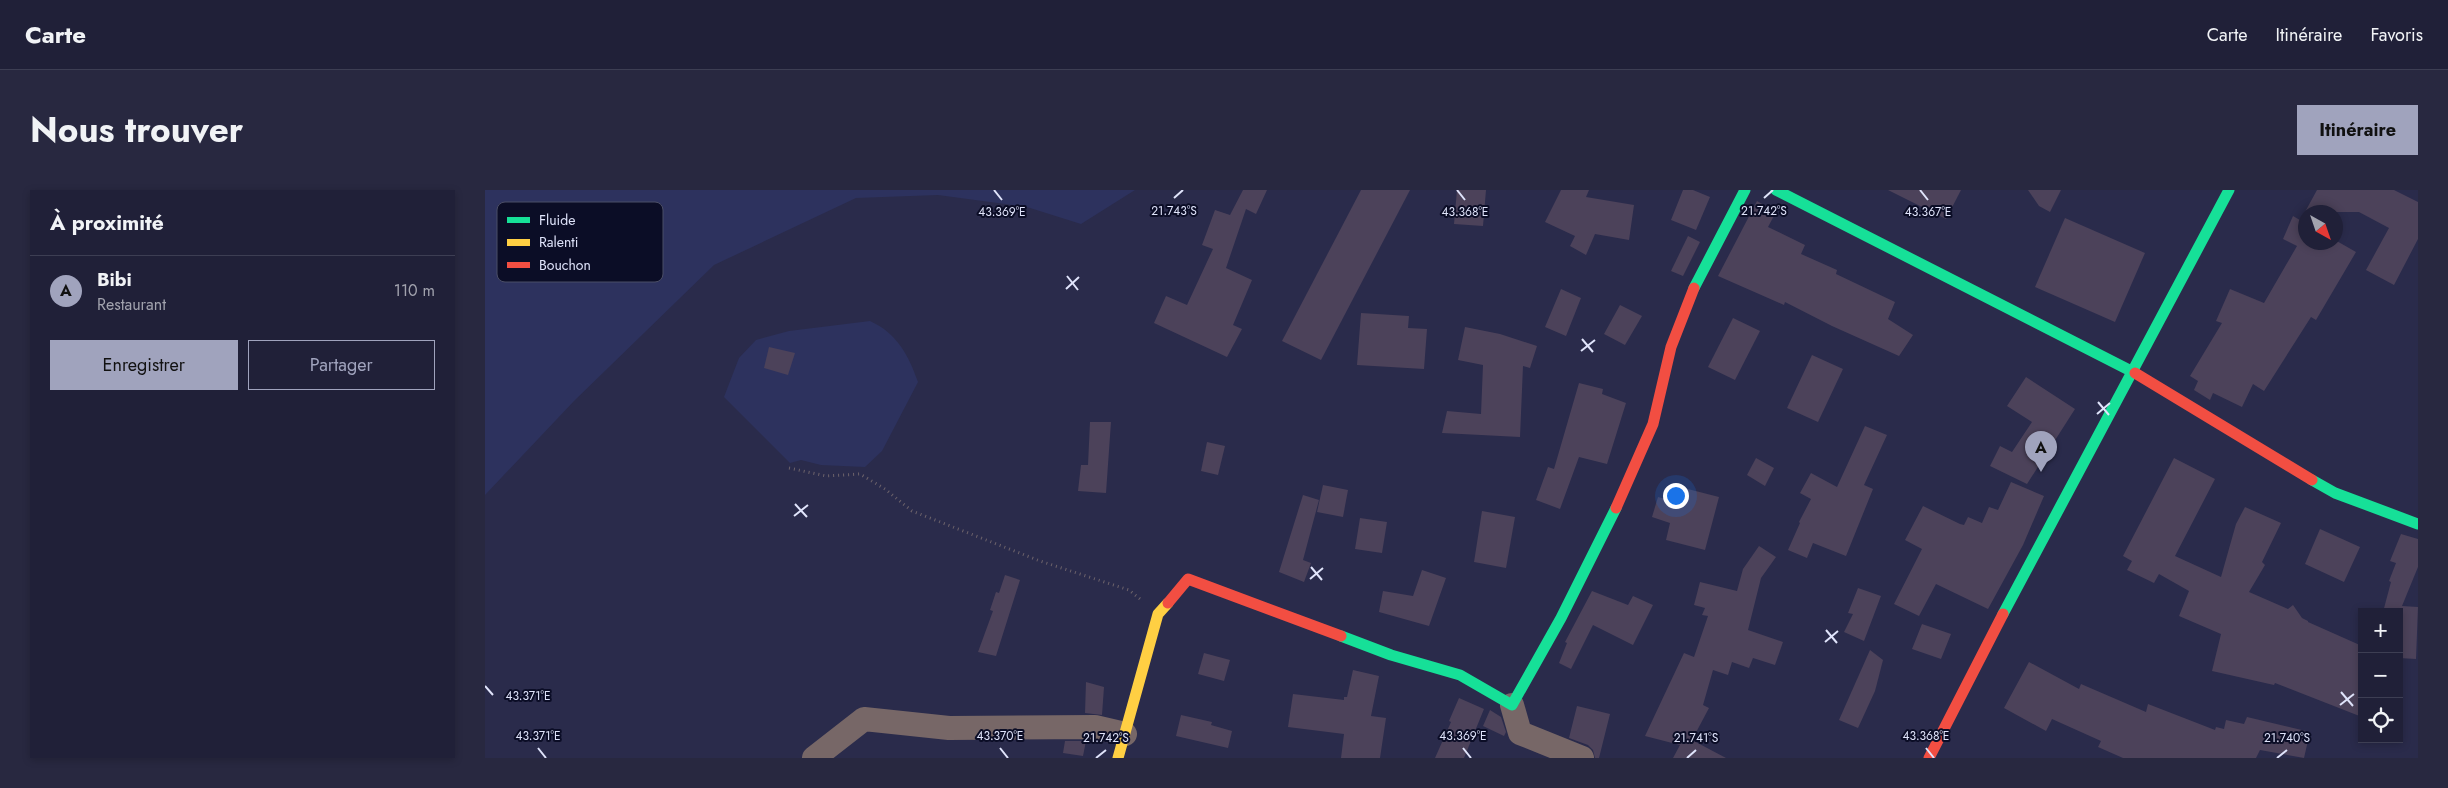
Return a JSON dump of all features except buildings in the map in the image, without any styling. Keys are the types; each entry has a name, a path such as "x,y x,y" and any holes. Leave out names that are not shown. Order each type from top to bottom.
{"street":[{"path":"1512,705 1561,618 1629,482 1653,424 1671,347 1696,284 1745,190"},
{"path":"1776,190 2133,372 2335,493 2418,524"},
{"path":"1929,758 1978,662 2229,190"},
{"path":"1118,758 1158,614 1188,579 1391,656 1459,675 1512,705 1520,733 1583,758"},
{"path":"814,758 864,719 949,728 1095,727 1125,734"}],"path":[{"path":"789,468 826,476 860,474 885,489 912,511 1040,561 1129,590 1158,614"}],"shaded area":[{"path":"485,190 1135,190 1081,224 1027,207 938,195 856,198 714,265 574,401 485,495"},
{"path":"870,321 888,332 901,346 911,363 918,382 882,451 865,467 821,465 801,460 790,463 724,397 739,358 756,340 789,331"}],"traffic: fast":[{"path":"1694,288 1745,190"},
{"path":"1776,190 2135,373"},
{"path":"2003,614 2229,190"},
{"path":"2312,480 2335,493 2418,524"},
{"path":"1341,636 1391,655 1460,675 1512,705 1561,618 1616,508"}],"traffic: slow":[{"path":"1118,758 1158,614 1168,603"}],"traffic: jam":[{"path":"1616,508 1653,424 1671,347 1694,288"},
{"path":"2135,373 2312,480"},
{"path":"1168,603 1188,579 1341,636"},
{"path":"1929,758 2003,614"}],"place":[{"name":"Bibi","path":"2041,472"}]}
